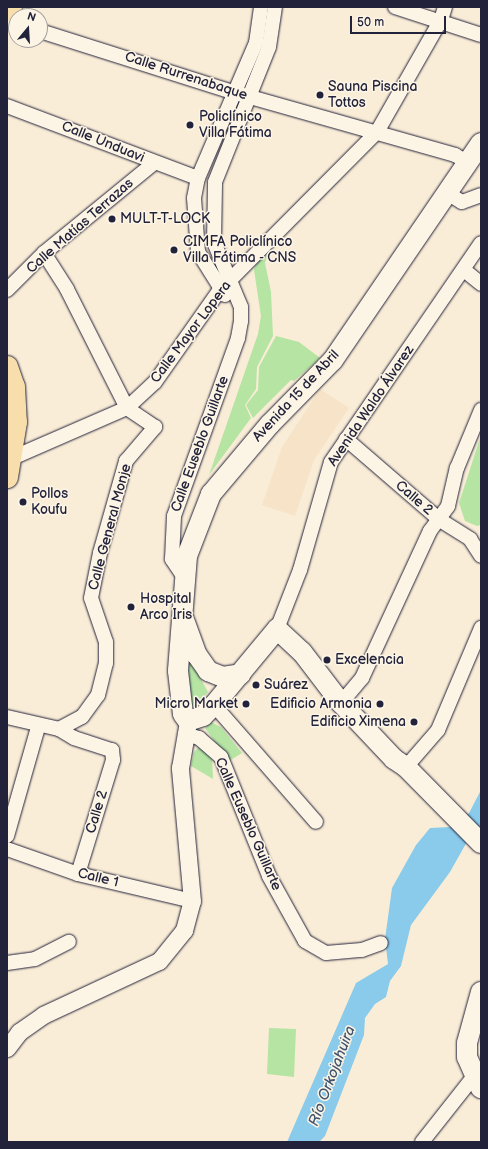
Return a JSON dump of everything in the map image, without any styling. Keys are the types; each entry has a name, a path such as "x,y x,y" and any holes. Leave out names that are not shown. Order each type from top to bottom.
{"main road":[{"path":"7,10 11,7"},
{"name":"Avenida 15 de Abril","path":"184,577 193,535 211,494 255,439 333,360 449,194 481,143"},
{"path":"7,367 15,401 10,467"},
{"path":"184,577 184,620 178,671 183,714 187,728 203,716 214,705 277,629 302,652 341,703 394,759 406,767 481,843"},
{"path":"184,620 196,655 208,671 223,677 241,674"},
{"path":"478,1081 467,1057 467,1043 481,992"}],"street":[{"path":"240,307 219,291 198,252 194,225 198,178 236,93 256,43 261,7"},
{"name":"Calle Euseblo Guillarte","path":"184,577 172,559 174,516 238,338 240,307 230,280 218,260 214,242 212,200 215,182 251,97 269,47 275,7"},
{"path":"395,7 443,14 481,35"},
{"name":"Calle Mayor Lopera","path":"10,467 127,408 172,360 219,291 377,132 443,14"},
{"name":"Calle Rurrenabaque","path":"48,34 236,93 377,132 469,162"},
{"name":"Calle Unduavi","path":"7,106 154,163 198,178"},
{"name":"Calle Matías Terrazas","path":"7,290 44,253 154,163"},
{"path":"449,194 462,202 481,195"},
{"name":"Avenida Waldo Álvarez","path":"277,629 300,570 331,462 464,270 481,243"},
{"name":"Calle General Monje","path":"44,253 67,289 127,408 155,427 126,461 100,553 91,598 106,642 104,678 98,695 82,717 59,729"},
{"path":"464,270 481,284"},
{"path":"341,703 362,678 430,531 440,520 448,506 457,468 481,410"},
{"name":"Calle 2","path":"346,439 440,520 476,538 481,556"},
{"path":"406,767 438,730 481,628"},
{"path":"214,705 316,822"},
{"path":"7,717 38,727 59,729"},
{"path":"7,836 38,727"},
{"path":"7,1048 19,1032 43,1015 159,961 184,930 192,901 180,768 187,728"},
{"name":"Calle Euseblo Guillarte","path":"187,728 221,757 269,876 305,941 326,953 362,950 381,943"},
{"name":"Calle 2","path":"59,729 74,738 112,750 113,760 78,874"},
{"name":"Calle 1","path":"7,849 78,874 192,901"},
{"path":"7,963 35,959 69,942"},
{"path":"422,1142 478,1081"}],"shaded area":[{"path":"320,389 349,408 314,460 295,516 262,505 282,447"}],"green space":[{"path":"269,251 265,263 271,292 273,336 257,367 256,389 245,405 251,418 209,475 258,334 261,316 254,270 257,261"},
{"path":"276,336 299,342 320,358 294,381 291,380 253,418 246,405 258,390 259,367"},
{"path":"481,435 481,525 477,526 465,521 459,503"},
{"path":"192,663 208,692 195,707 191,705 188,665"},
{"path":"211,722 221,727 242,753 229,761 205,728"},
{"path":"199,747 212,757 213,779 191,766 194,752"},
{"path":"269,1028 296,1029 294,1077 267,1074"}],"water":[{"name":"Río Orkojahuira","path":"481,790 481,829 468,840 450,872 411,925 401,966 390,981 386,997 375,1004 365,1018 364,1035 325,1136 319,1142 287,1142 356,983 388,964 385,939 392,888 416,845 430,828 450,827 469,813"}],"place":[{"name":"Sauna Piscina Tottos","path":"320,95"},
{"name":"Policlínico Villa Fátima","path":"190,125"},
{"name":"MULT-T-LOCK","path":"112,219"},
{"name":"CIMFA Policlínico Villa Fátima - CNS","path":"174,250"},
{"name":"Pollos Koufu","path":"23,502"},
{"name":"Hospital Arco Iris","path":"131,607"},
{"name":"Excelencia","path":"327,660"},
{"name":"Suárez","path":"256,685"},
{"name":"Micro Market","path":"246,704"},
{"name":"Edificio Armonia","path":"380,704"},
{"name":"Edificio Ximena","path":"414,722"}]}
